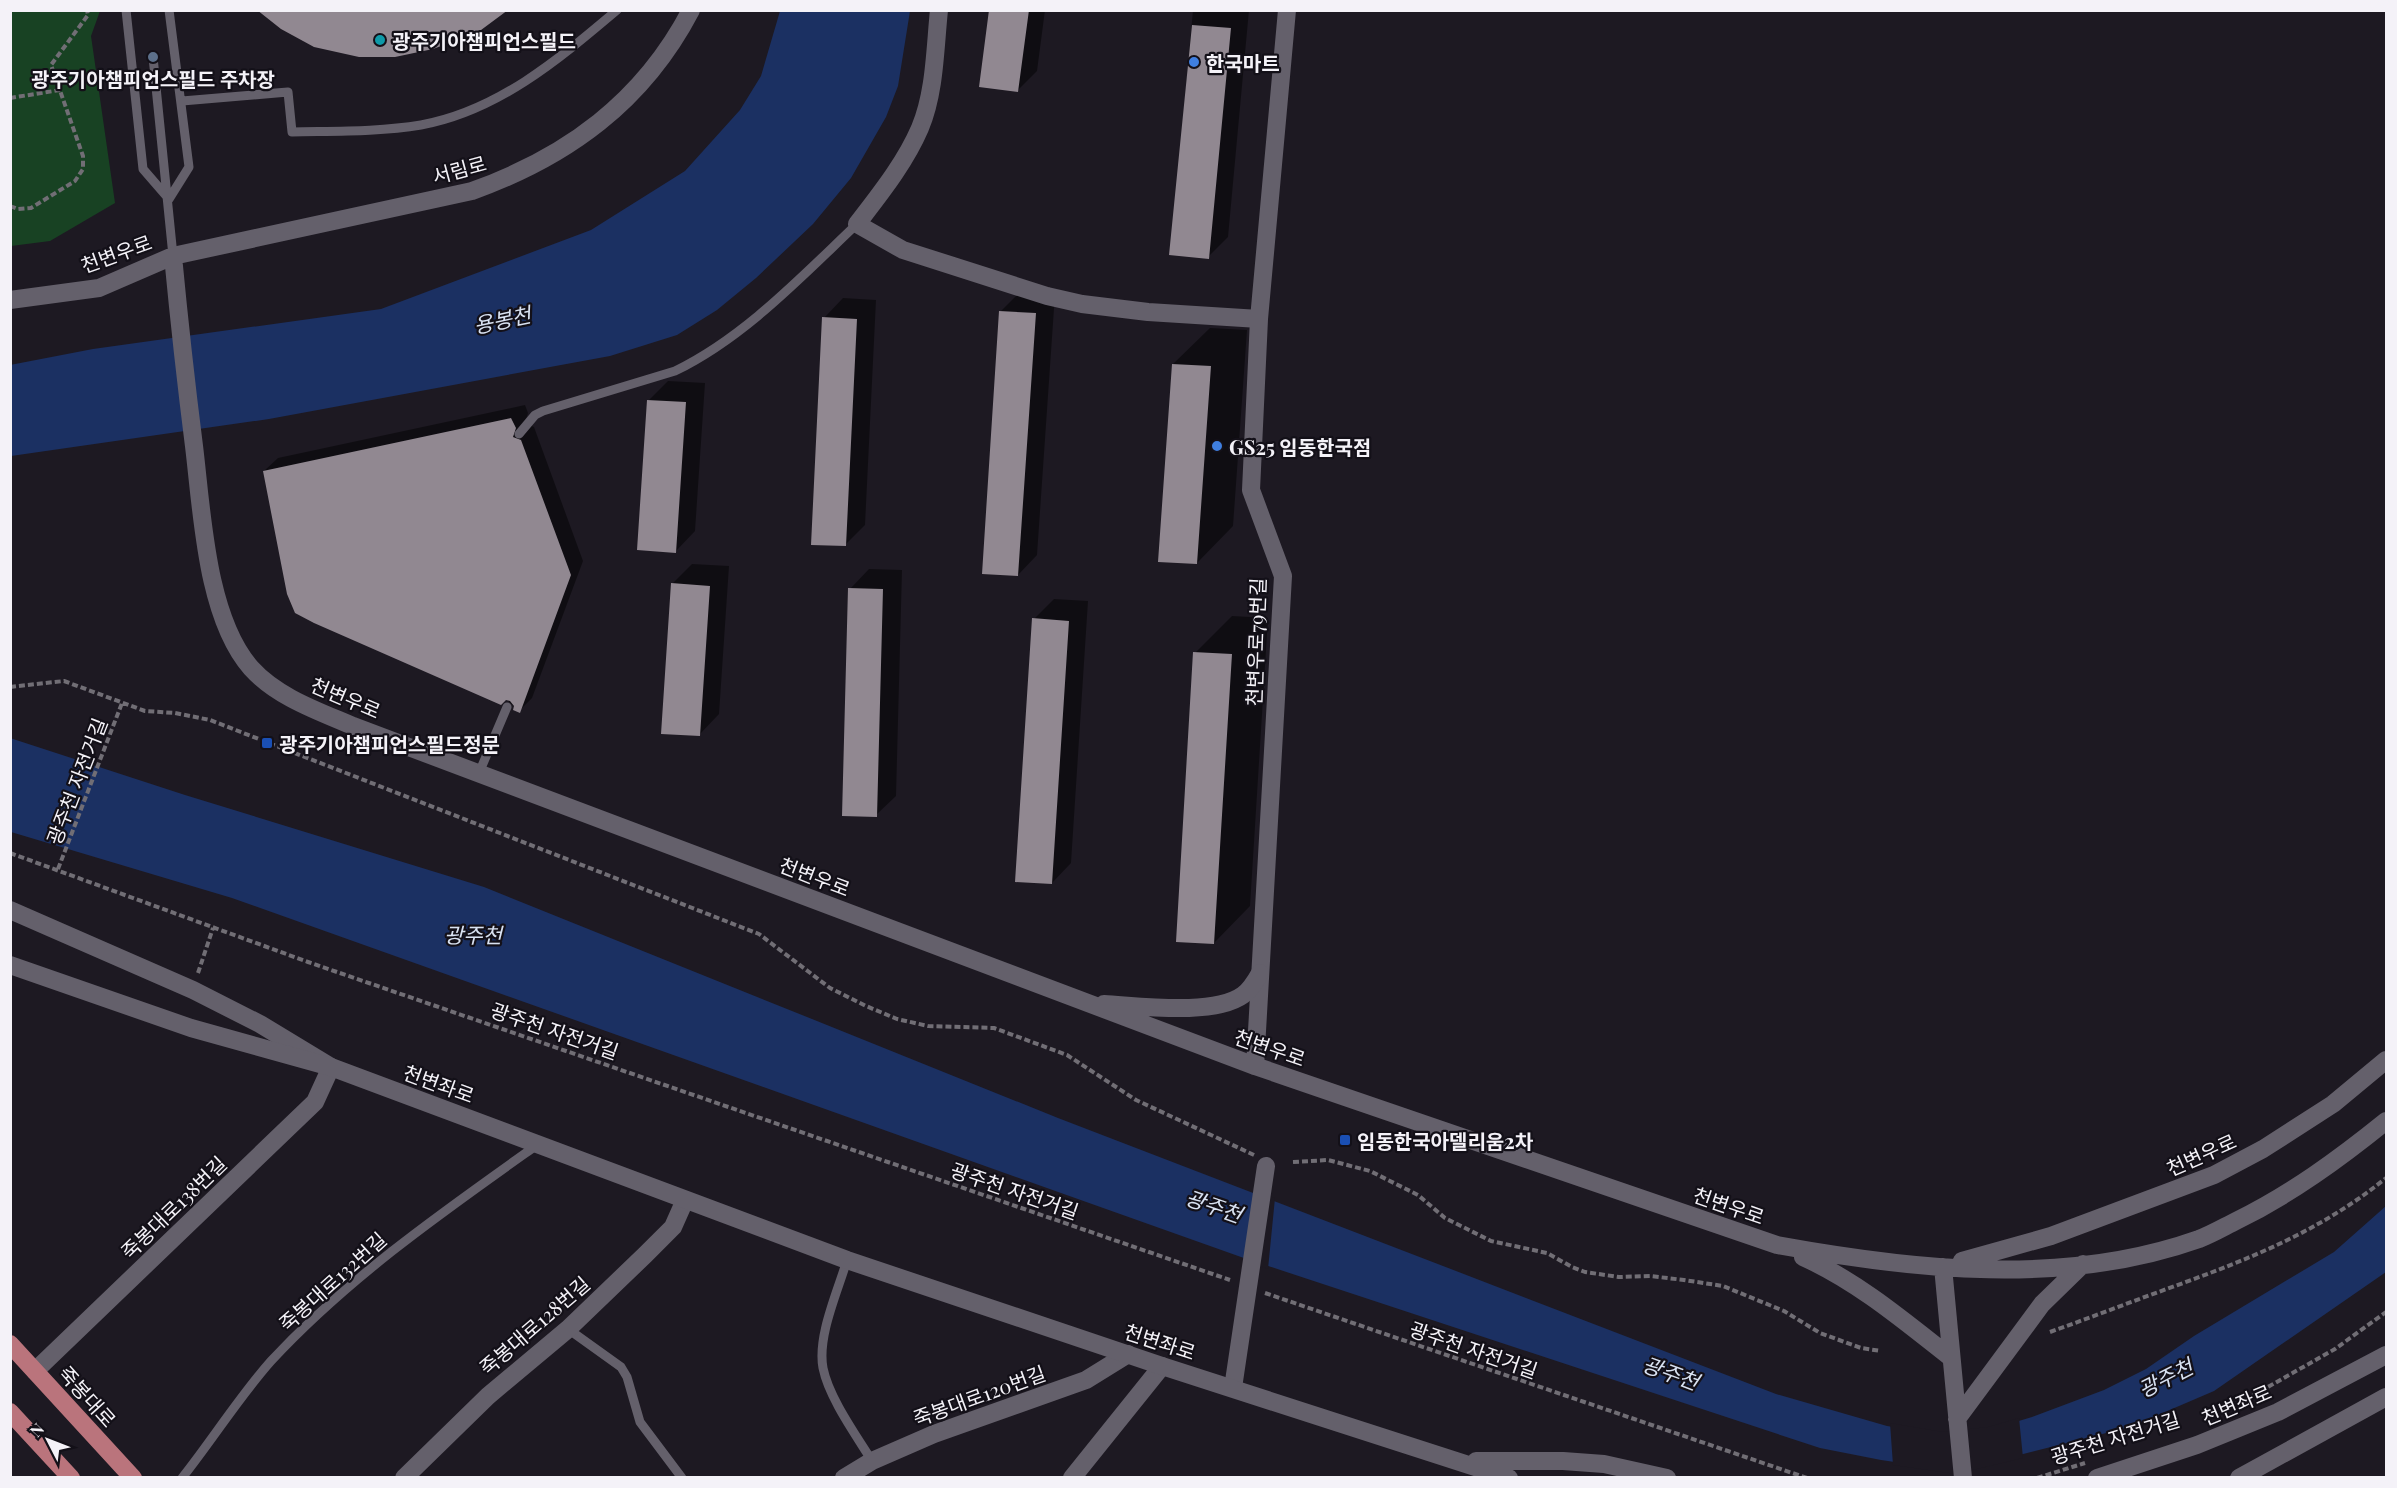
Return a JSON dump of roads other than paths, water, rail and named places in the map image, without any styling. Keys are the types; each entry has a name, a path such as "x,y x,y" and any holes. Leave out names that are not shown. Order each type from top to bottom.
{"main road":[{"name":"죽봉대로","path":"10,1344 133,1478"},
{"path":"12,1416 71,1478"}],"street":[{"name":"서림로","path":"173,256 472,191 509,178 547,159 581,138 613,114 664,54 691,10"},
{"path":"939,10 932,76 920,128 886,185 857,224 903,249 1016,286 1082,304 1148,312 1259,319"},
{"name":"천변우로79번길","path":"1255,1066 1283,576 1251,490 1259,319 1287,10"},
{"name":"천변우로","path":"10,300 99,288 173,256 193,438 208,556 214,584 232,641 251,668 275,688 306,706 479,773 1255,1066 1777,1245 1861,1260 1943,1267 2039,1269 2149,1254 2200,1238 2272,1204 2329,1167 2386,1121"},
{"path":"10,910 193,990 260,1024 331,1067"},
{"name":"천변좌로","path":"10,965 190,1028 331,1067 847,1260 1162,1366 1509,1478"},
{"path":"1090,1004 1188,1008 1216,1006 1241,996 1252,987 1260,973"},
{"name":"천변우로","path":"1943,1267 2051,1236 2214,1175 2263,1149 2333,1104 2386,1060"},
{"name":"죽봉대로138번길","path":"35,1371 315,1102 331,1067"},
{"path":"1233,1388 1260,1160"},
{"name":"죽봉대로128번길","path":"404,1478 488,1396 568,1329 673,1227 685,1200"},
{"path":"1777,1245 1834,1271 1880,1301 1950,1357"},
{"path":"1957,1419 2042,1304 2083,1264"},
{"path":"1943,1267 1963,1478"},
{"name":"죽봉대로120번길","path":"844,1478 872,1461 934,1434 1086,1380 1128,1354"},
{"name":"천변좌로","path":"2095,1469 2197,1445 2278,1412 2386,1355"},
{"path":"1072,1478 1162,1366"},
{"path":"2239,1478 2386,1396"},
{"name":"천변좌로","path":"1459,1461 1563,1461 1604,1464 1667,1478"}],"lane":[{"path":"126,10 143,169 169,199"},
{"path":"169,10 189,167 169,199"},
{"path":"182,101 288,92 292,132 420,125 455,117 494,101 535,75 618,10"},
{"path":"153,57 173,256"},
{"path":"519,434 535,415 543,411 675,371 695,361 776,299 857,224"},
{"path":"479,773 507,707"},
{"name":"죽봉대로132번길","path":"182,1478 264,1370 315,1317 426,1223 538,1144"},
{"path":"847,1260 823,1343 823,1368 844,1417 872,1461"},
{"path":"568,1329 621,1367 627,1377 640,1422 682,1478"}],"water":[{"name":"용봉천","path":"780,11 910,11 898,86 886,117 851,178 813,224 756,278 717,310 677,335 610,356 269,419 11,456 10,365 93,349 381,309 591,230 685,171 740,110 761,76"},
{"name":"광주천","path":"10,738 185,795 484,887 1058,1118 1776,1394 1887,1426 1943,1435 1989,1430 2032,1417 2104,1390 2146,1369 2194,1336 2334,1252 2386,1206 2386,1272 2214,1391 2130,1427 1956,1471 1820,1448 1241,1257 232,898 11,832"}],"place":[{"name":"광주기아챔피언스필드","path":"380,40"},
{"name":"광주기아챔피언스필드 주차장","path":"153,57"},
{"name":"한국마트","path":"1194,62"},
{"name":"GS25 임동한국점","path":"1217,446"},
{"name":"광주기아챔피언스필드정문","path":"267,743"},
{"name":"임동한국아델리움2차","path":"1345,1140"}]}
